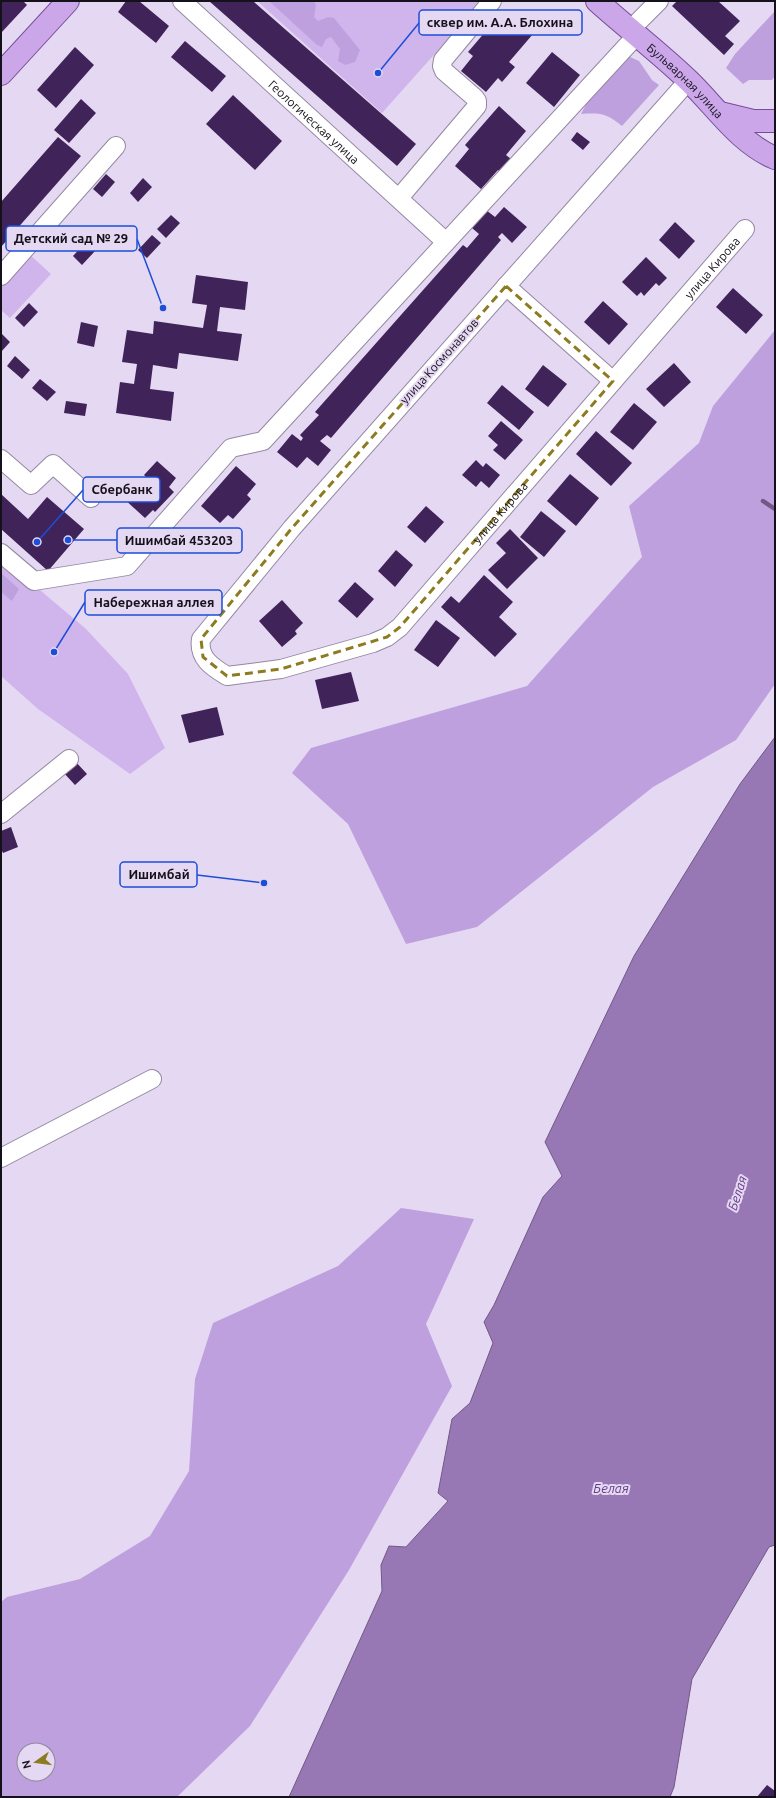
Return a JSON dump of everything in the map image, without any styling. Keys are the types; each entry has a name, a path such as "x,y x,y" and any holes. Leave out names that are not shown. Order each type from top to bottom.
{"main road":[{"name":"Бульварная улица","path":"597,1 688,80 737,133 762,153 775,158"},
{"path":"1,74 64,2"},
{"path":"720,113 753,121 775,122"}],"street":[{"name":"Геологическая улица","path":"182,1 446,242"},
{"path":"399,198 476,106 477,101 474,97 444,71 442,66 443,60 492,1"},
{"path":"1,553 34,582 127,566 230,448 263,441 446,242 633,33 659,1"},
{"name":"улица Космонавтов","path":"200,648 201,639 292,528 688,80"},
{"path":"1,276 116,146"},
{"name":"улица Кирова","path":"200,648 203,657 227,676 281,669 373,643 387,637 400,627 745,229"},
{"path":"506,286 613,381"},
{"path":"1,459 31,485 53,464 91,498"},
{"path":"1,814 69,759"},
{"path":"1,1158 152,1079"}],"highlighted area":[{"path":"506,286 613,381 400,627 387,637 281,669 227,676 203,657 201,639 292,528"}],"shaded area":[{"path":"257,1 482,1 382,113"},
{"path":"269,1 314,1 316,5 314,17 318,21 328,17 334,18 360,50 355,62 345,65 338,61 340,49 331,37 326,39 322,47 317,45"},
{"path":"775,11 775,76 772,80 749,80 743,84 726,68 735,54"},
{"path":"619,52 639,61 652,80 659,85 622,126 607,116 581,114 606,67 602,59"},
{"path":"29,254 51,274 10,318 1,310 1,284"},
{"path":"775,330 775,684 736,740 653,787 477,927 406,944 348,824 292,773 311,748 527,686 642,557 629,506 699,443 713,406"},
{"path":"1,557 86,629 128,674 165,748 130,774 38,709 1,676"},
{"path":"1,573 19,589 12,601 1,592"},
{"path":"401,1208 474,1219 426,1324 452,1386 349,1570 250,1726 177,1797 1,1797 1,1602 7,1597 80,1579 150,1536 189,1471 195,1379 213,1323 338,1266"}],"water":[{"name":"Белая","path":"775,737 775,1545 769,1547 692,1679 674,1787 670,1797 289,1797 382,1591 381,1565 389,1546 406,1547 448,1501 438,1493 452,1419 470,1403 493,1343 484,1322 494,1305 543,1197 562,1176 545,1142 634,956 740,784"}],"building":[{"path":"1,1 23,1 27,5 1,33"},
{"path":"126,1 139,1 169,26 156,43 118,12"},
{"path":"209,1 253,1 416,144 397,166"},
{"path":"677,1 718,1 740,21 725,36 734,44 724,55 672,6"},
{"path":"504,10 533,34 509,62 515,67 502,82 498,78 486,92 461,71 473,56 468,52"},
{"path":"185,41 226,76 212,92 171,57"},
{"path":"75,47 94,65 56,108 37,90"},
{"path":"552,52 580,75 554,107 526,83"},
{"path":"233,95 282,141 255,170 206,124"},
{"path":"81,99 96,113 69,143 54,130"},
{"path":"499,106 526,131 506,155 511,159 500,172 498,170 481,189 455,166 469,149 465,145"},
{"path":"577,132 590,142 583,150 571,140"},
{"path":"58,137 81,156 1,247 1,202"},
{"path":"106,174 115,182 102,197 93,189"},
{"path":"143,178 152,187 138,202 130,193"},
{"path":"504,207 527,227 512,243 502,233 498,237 501,240 331,438 327,435 320,441 331,450 318,466 307,457 297,468 277,452 292,434 301,441 303,438 300,435 319,415 315,412 463,245 467,248 479,234 472,228 486,210 495,217"},
{"path":"171,215 180,223 166,238 157,229"},
{"path":"675,222 695,241 679,259 659,240"},
{"path":"152,235 161,243 147,258 138,250"},
{"path":"87,241 96,250 82,265 73,256"},
{"path":"646,257 667,278 659,286 656,283 644,296 641,292 637,296 622,282"},
{"path":"196,275 248,282 245,310 220,307 217,331 242,334 238,361 179,353 177,369 153,365 150,389 174,392 171,421 116,413 120,382 134,384 137,364 122,362 127,330 153,334 154,321 203,328 207,305 192,303"},
{"path":"733,288 763,315 746,334 716,307"},
{"path":"603,301 628,324 609,345 584,322"},
{"path":"29,303 38,312 24,327 15,318"},
{"path":"81,322 98,326 94,347 77,343"},
{"path":"1,333 10,342 1,352"},
{"path":"15,356 30,370 22,379 7,366"},
{"path":"674,363 691,382 664,407 646,389"},
{"path":"543,365 567,384 548,407 525,389"},
{"path":"40,379 56,392 47,401 32,388"},
{"path":"502,385 534,412 519,430 487,403"},
{"path":"66,401 87,404 85,416 64,413"},
{"path":"634,403 657,422 633,450 610,432"},
{"path":"501,421 523,440 505,460 493,450 498,445 488,436"},
{"path":"596,431 632,463 611,486 576,454"},
{"path":"476,460 483,467 486,463 500,475 489,488 481,481 476,487 462,475"},
{"path":"157,461 176,478 169,487 174,492 155,512 153,510 145,518 123,498 133,487 137,491 148,479 144,475"},
{"path":"236,466 256,484 247,495 251,499 233,519 228,515 220,523 201,506"},
{"path":"570,474 599,498 576,526 547,501"},
{"path":"1,494 28,519 47,497 84,529 48,571 1,529"},
{"path":"426,506 444,522 425,543 407,527"},
{"path":"541,511 566,531 544,557 520,537"},
{"path":"510,529 538,558 507,589 488,570 506,553 496,543"},
{"path":"396,550 413,565 395,587 378,571"},
{"path":"484,575 513,602 499,617 517,634 495,657 441,607 451,596 459,603"},
{"path":"355,582 374,599 357,618 338,601"},
{"path":"282,600 303,623 295,631 297,634 282,647 259,621"},
{"path":"436,620 460,638 438,667 414,650"},
{"path":"351,672 359,701 322,709 315,680"},
{"path":"217,707 224,735 189,743 181,715"},
{"path":"75,761 87,774 75,785 63,772"},
{"path":"11,827 18,847 3,853 1,849 1,831"},
{"path":"767,1785 775,1791 775,1797 757,1797"}],"waterway":[{"path":"763,501 775,509"}],"place":[{"name":"сквер им. А.А. Блохина","path":"378,73"},
{"name":"Детский сад № 29","path":"163,308"},
{"name":"Ишимбай 453203","path":"68,540"},
{"name":"Сбербанк","path":"37,542"},
{"name":"Набережная аллея","path":"54,652"},
{"name":"Ишимбай","path":"264,883"}]}
